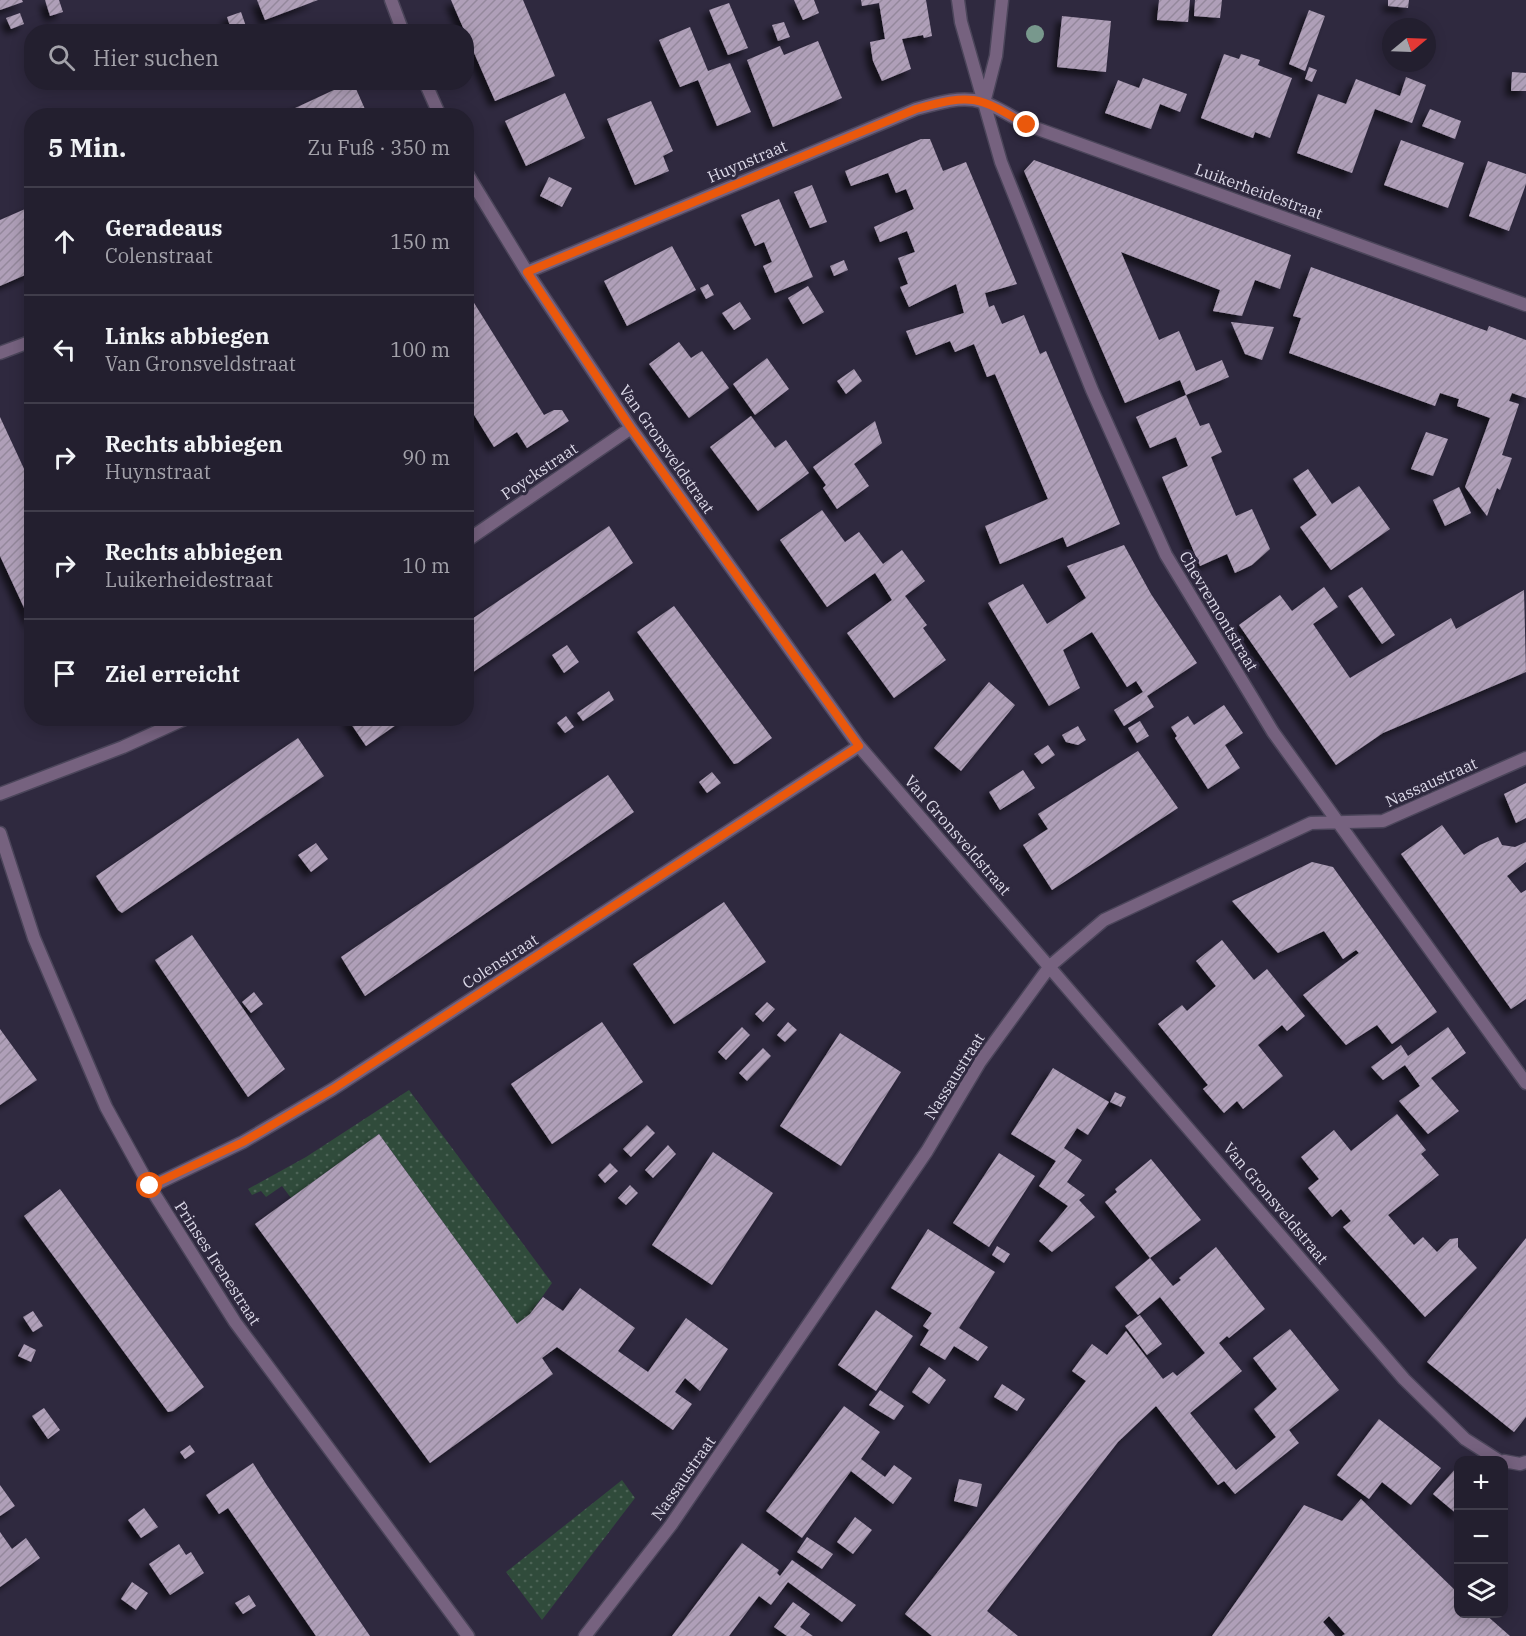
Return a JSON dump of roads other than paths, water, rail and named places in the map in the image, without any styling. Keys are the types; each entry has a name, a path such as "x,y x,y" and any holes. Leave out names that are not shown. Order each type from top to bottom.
{"street":[{"path":"391,0 400,24"},
{"name":"Chevremontstraat","path":"958,0 961,22 1001,162 1079,357 1166,555 1273,732 1526,1083"},
{"name":"Chevremontstraat","path":"985,100 996,56 1002,0"},
{"path":"429,90 436,108"},
{"name":"Huynstraat","path":"527,272 916,109 954,98 985,100"},
{"name":"Luikerheidestraat","path":"985,100 1027,125 1526,305"},
{"name":"Van Gronsveldstraat","path":"474,185 527,272 631,428 859,746 1404,1378 1464,1439 1490,1456"},
{"path":"0,353 24,344"},
{"name":"Poyckstraat","path":"474,536 631,428"},
{"path":"0,794 123,747 169,726"},
{"name":"Colenstraat","path":"150,1186 243,1142 333,1089 859,746"},
{"name":"Nassaustraat","path":"585,1636 671,1525 927,1151 980,1062 1050,966 1104,920 1311,823 1341,824 1383,821 1526,758"},
{"name":"Prinses Irenestraat","path":"0,833 34,938 56,991 106,1107 150,1186 235,1322 468,1636"},
{"path":"1508,1462 1520,1464 1526,1462"}]}
